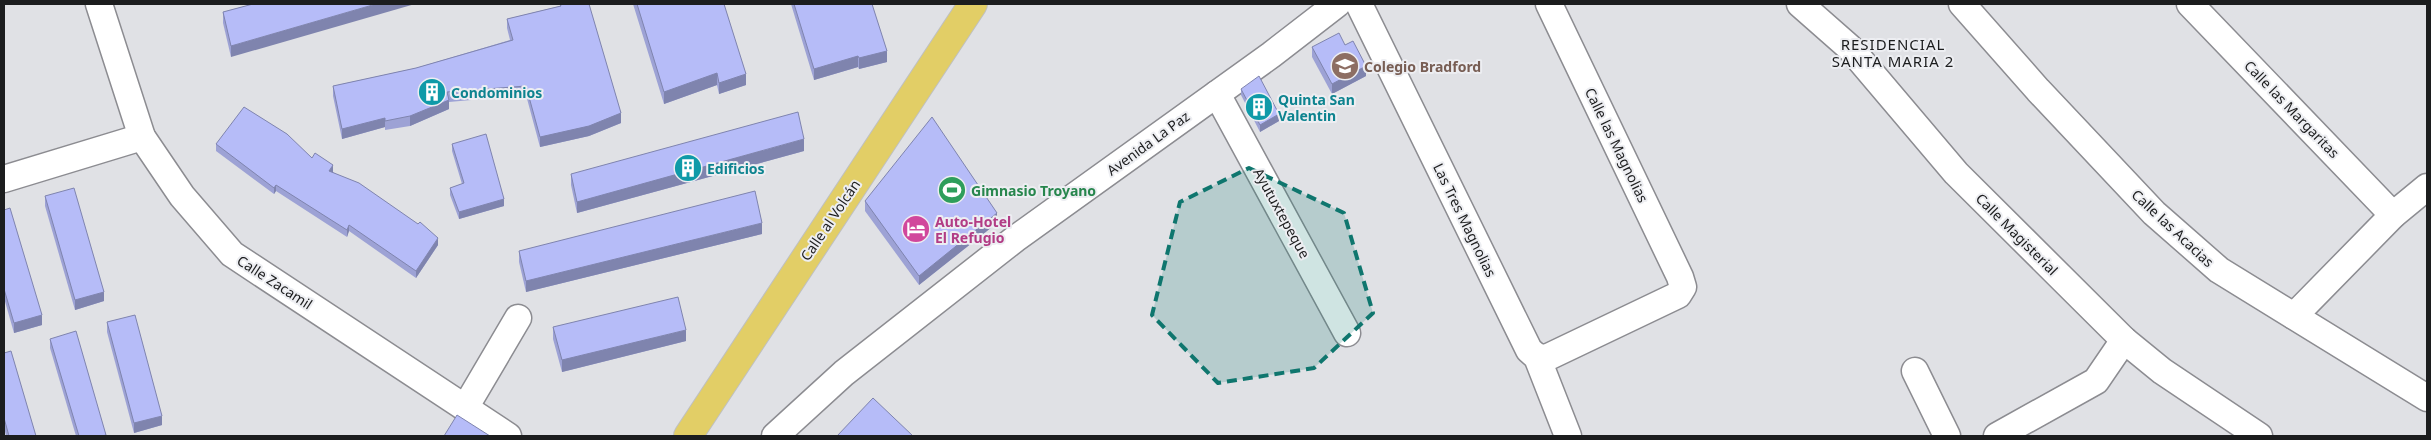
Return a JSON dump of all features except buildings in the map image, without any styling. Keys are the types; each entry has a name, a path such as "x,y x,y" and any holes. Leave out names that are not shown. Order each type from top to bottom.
{"main road":[{"name":"Calle al Volcán","path":"688,436 973,4"}],"street":[{"name":"Calle Zacamil","path":"99,4 142,137 182,196 232,254 508,436"},
{"name":"Avenida La Paz","path":"775,436 844,374 1016,238 1217,94 1338,4"},
{"name":"Las Tres Magnolias","path":"1359,4 1529,350 1537,357 1568,436"},
{"name":"Calle las Magnolias","path":"1537,357 1546,358 1670,299 1678,295 1683,287 1680,277 1549,4"},
{"name":"Calle Magisterial","path":"1800,4 1850,48 1956,173 2124,340 2162,371 2259,436"},
{"name":"Calle las Acacias","path":"1962,4 2038,90 2154,213 2219,270 2427,398"},
{"name":"Calle las Margaritas","path":"2190,4 2394,214"},
{"name":"Ayutuxtepeque","path":"1217,94 1347,333"},
{"path":"4,179 142,137"},
{"path":"2294,316 2394,214 2427,187"},
{"path":"465,408 518,318"},
{"path":"2002,435 2096,381 2124,340"},
{"path":"1915,371 1947,436"}],"highlighted area":[{"path":"1249,168 1344,213 1373,313 1314,368 1218,383 1152,315 1180,202"}],"place":[{"name":"Colegio Bradford","path":"1345,66"},
{"name":"Condominios","path":"432,92"},
{"name":"Quinta San Valentin","path":"1259,107"},
{"name":"Edificios","path":"688,168"},
{"name":"Gimnasio Troyano","path":"952,190"},
{"name":"Auto-Hotel El Refugio","path":"916,229"}],"district":[{"name":"RESIDENCIAL SANTA MARIA 2","path":"1893,52"}]}
